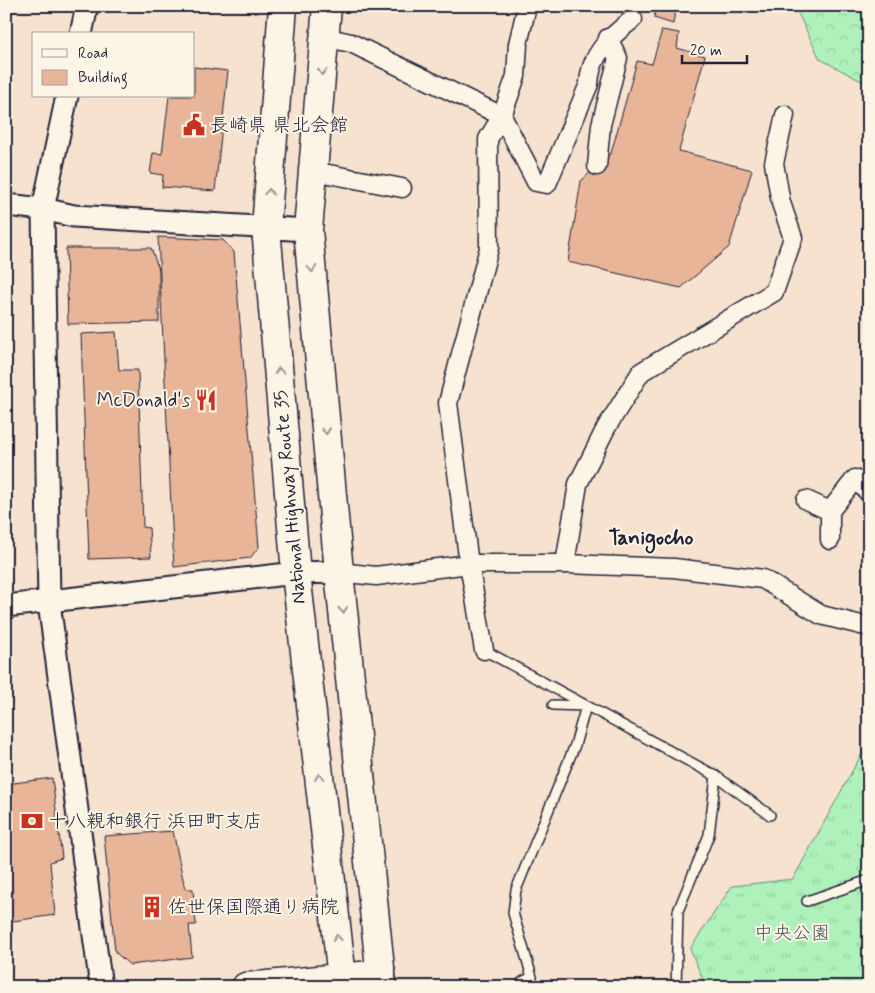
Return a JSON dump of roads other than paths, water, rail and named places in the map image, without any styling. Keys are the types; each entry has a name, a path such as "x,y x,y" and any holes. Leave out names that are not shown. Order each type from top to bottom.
{"main road":[{"name":"National Highway Route 35","path":"283,6 266,228 296,573 342,982"},
{"path":"246,987 382,980 339,572 308,230 327,6"}],"street":[{"path":"81,32 87,6"},
{"path":"484,650 469,564 448,403 488,248 488,139 502,116 516,76 518,44 527,6"},
{"path":"324,37 351,43 502,116 536,182 547,184 589,84 590,70 608,38 633,19"},
{"path":"597,166 601,125 618,58 608,38"},
{"path":"67,98 43,209 49,603 102,987"},
{"path":"565,564 578,484 606,428 640,372 774,292 794,238 781,203 774,163 785,115"},
{"path":"313,171 402,188"},
{"path":"6,205 43,209 74,216 308,230"},
{"path":"830,540 830,511 855,480 869,493"},
{"path":"806,500 830,511"},
{"path":"6,606 49,603 296,573 339,572 376,576 469,564 565,564 674,568 763,579 821,615 869,627"}],"lane":[{"path":"484,650 716,776 770,815"},
{"path":"553,705 586,706"},
{"path":"522,982 532,976 512,913 516,890 575,745 586,706"},
{"path":"676,987 678,911 709,835 716,776"},
{"path":"806,901 869,880"}],"place":[{"name":"長崎県 県北会館","path":"194,125"},
{"name":"McDonald's","path":"206,400"},
{"name":"十八親和銀行 浜田町支店","path":"32,821"},
{"name":"佐世保国際通り病院","path":"152,907"}],"district":[{"name":"Tanigocho","path":"651,538"}],"park label":[{"name":"中央公園","path":"792,933"}]}
